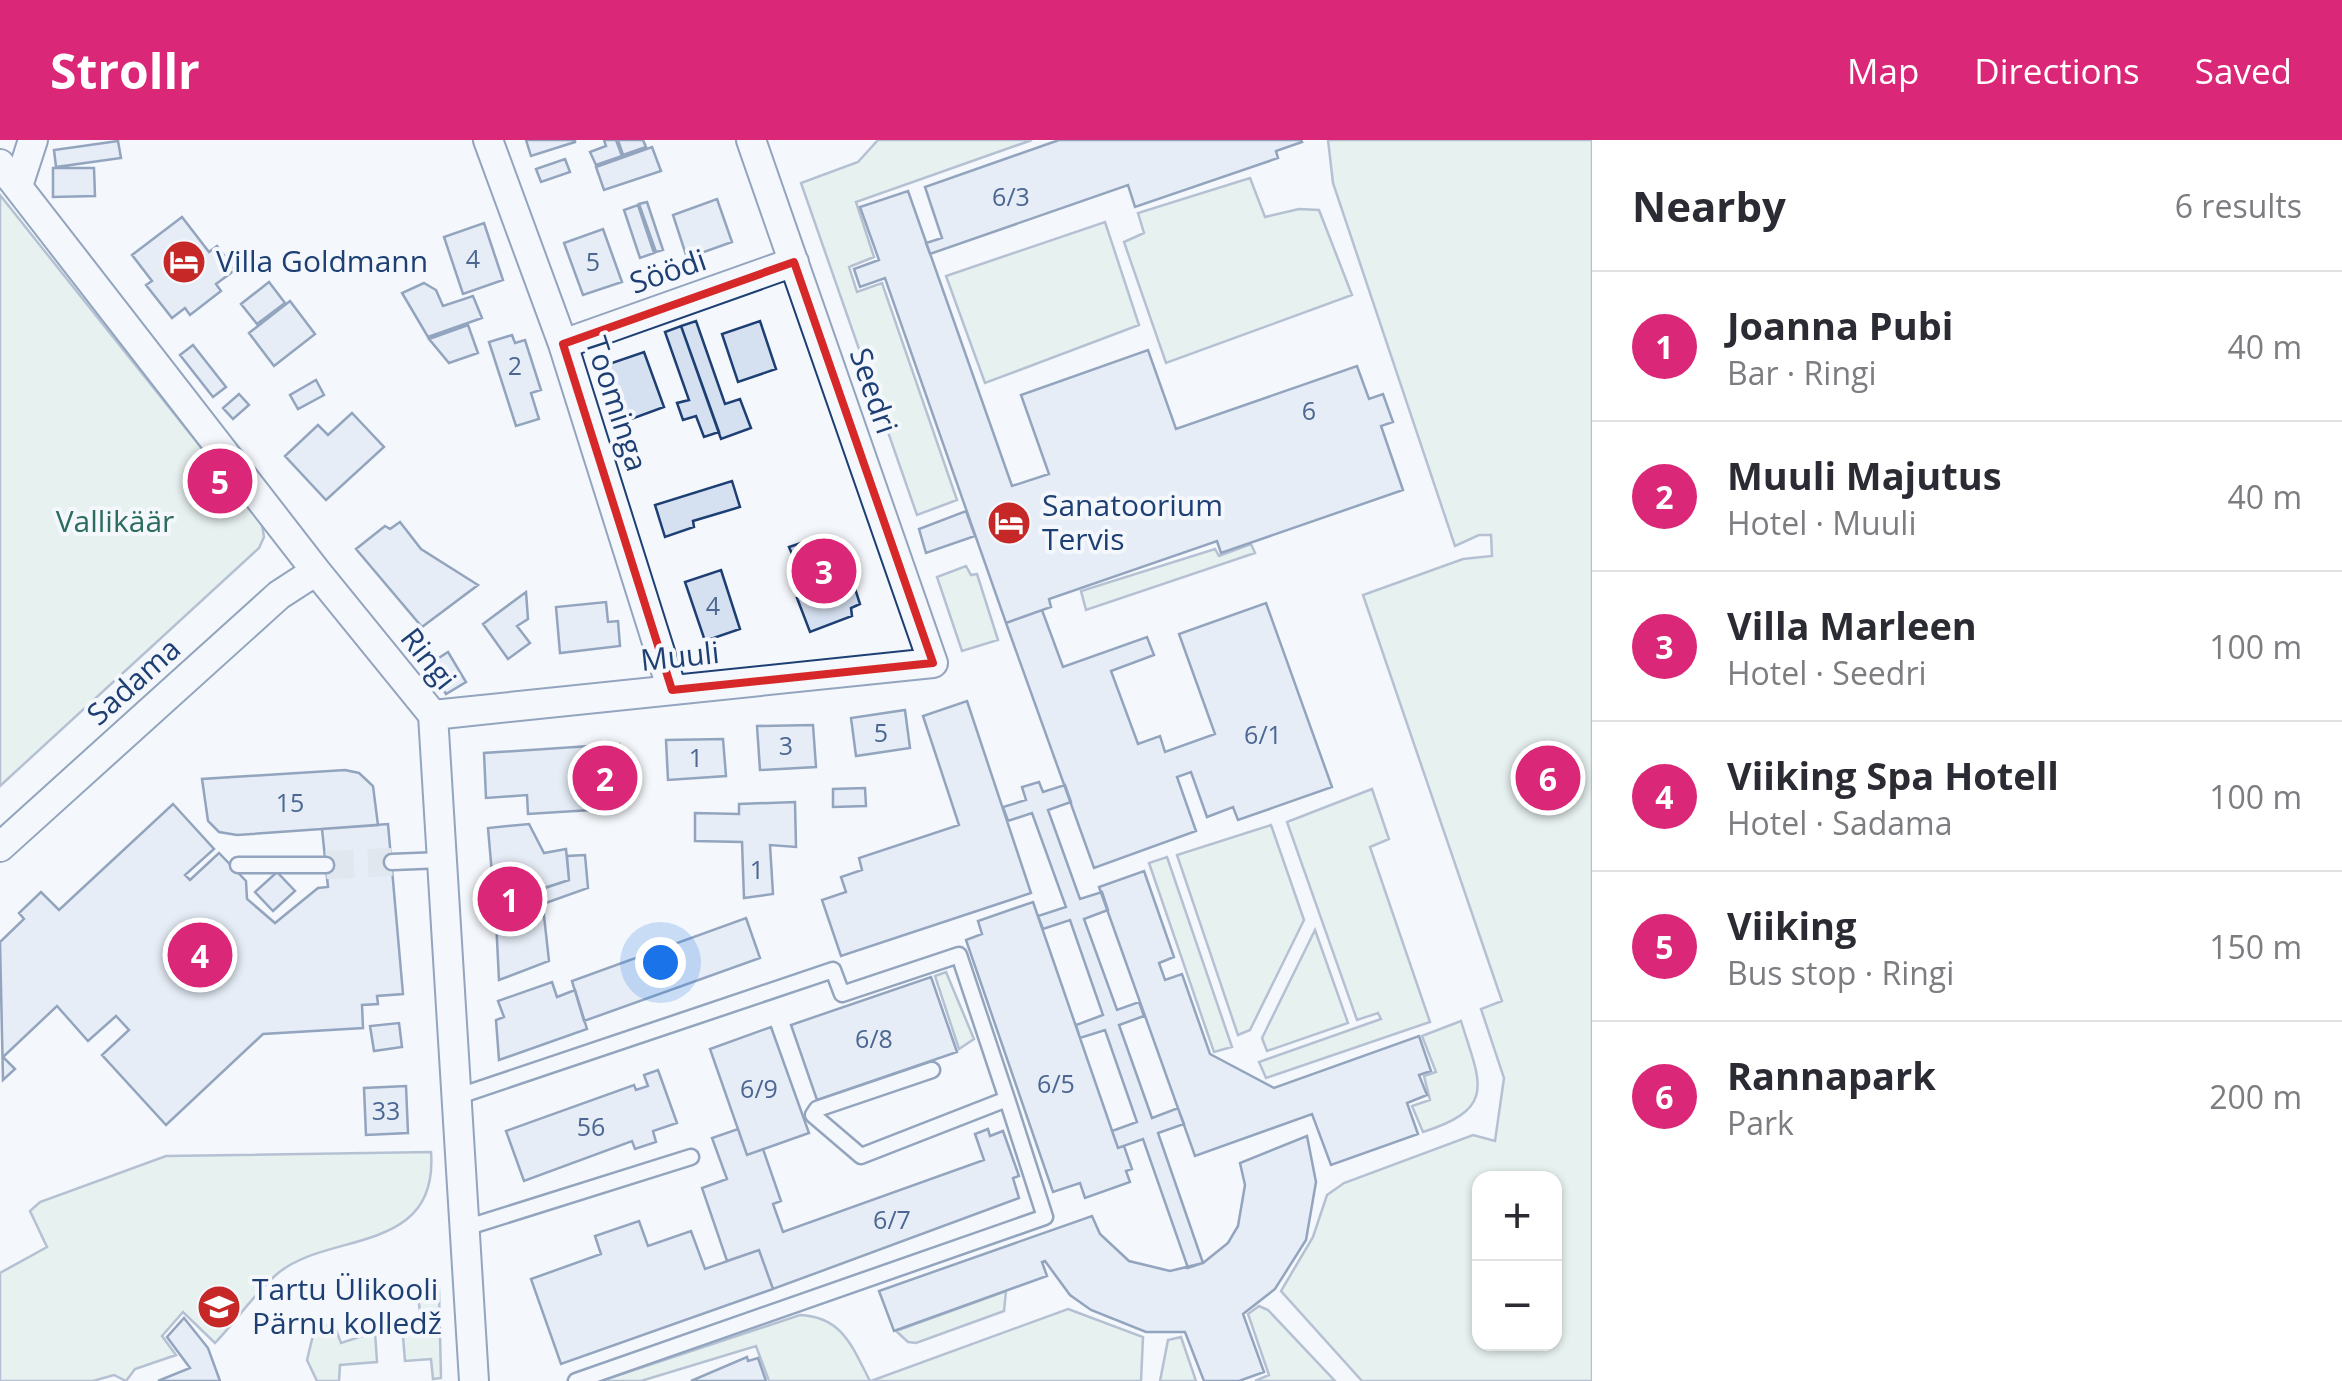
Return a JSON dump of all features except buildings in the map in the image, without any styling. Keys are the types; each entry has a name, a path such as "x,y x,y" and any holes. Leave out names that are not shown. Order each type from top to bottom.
{"street":[{"path":"18,186 33,140"},
{"name":"Toominga","path":"488,140 563,344 672,690"},
{"name":"Seedri","path":"751,140 933,663"},
{"name":"Ringi","path":"0,164 316,572 433,714 474,1381"},
{"name":"Söödi","path":"563,344 794,262"},
{"name":"Sadama","path":"0,847 279,595 316,572"},
{"name":"Muuli","path":"433,714 933,663"}],"lane":[{"path":"392,862 442,860"},
{"path":"238,866 326,865"},
{"path":"456,1097 833,970 842,994 960,956 1045,1217 576,1381"},
{"path":"932,1070 816,1109 814,1115 861,1156 1007,1099"},
{"path":"464,1228 690,1157"}],"highlighted area":[{"path":"794,262 933,663 672,690 563,344"}],"green space":[{"path":"878,140 1032,140 856,202 874,257 849,267 857,292 882,283 957,500 917,515 801,183 858,162"},
{"path":"1328,140 1592,140 1592,1381 1362,1381 1281,1291 1313,1237 1327,1195 1344,1183 1473,1135 1495,1141 1504,1078 1481,1009 1502,1001 1363,595 1463,559 1492,556 1491,535 1479,535 1455,546 1333,183"},
{"path":"1250,178 1265,217 1299,209 1319,210 1352,295 1166,363 1124,242 1144,233 1138,213"},
{"name":"Vallikäär","path":"0,195 262,524 264,537 259,548 0,786"},
{"path":"1105,222 1139,325 985,383 946,276"},
{"path":"1251,544 1255,553 1086,610 1081,591 1215,549 1219,556"},
{"path":"966,566 971,575 977,574 998,640 962,651 937,577"},
{"path":"1372,789 1389,839 1370,847 1430,1022 1266,1078 1259,1062 1381,1019 1378,1013 1357,1020 1287,822"},
{"path":"1271,825 1304,920 1250,1030 1238,1035 1177,855"},
{"path":"1167,857 1232,1047 1214,1052 1149,863"},
{"path":"1315,930 1348,1023 1267,1051 1262,1038"},
{"path":"946,972 974,1039 959,1049 935,976"},
{"path":"1461,1021 1477,1077 1473,1103 1447,1123 1423,1132 1412,1106 1430,1100 1424,1076 1436,1072 1422,1036"},
{"name":"Tartu Ülikooli Pärnu kolledž","path":"431,1152 429,1185 417,1209 399,1225 298,1261 277,1274 215,1343 183,1312 162,1336 176,1355 135,1369 126,1381 114,1375 93,1381 0,1381 0,1273 47,1247 30,1211 40,1202 166,1156"},
{"path":"439,1291 441,1378 433,1379 431,1359 405,1361 402,1324 421,1318 418,1298"},
{"path":"1006,1291 1004,1311 916,1343 908,1342 896,1331"},
{"path":"1259,1306 1268,1310 1335,1381 1255,1381 1269,1375 1248,1314"},
{"path":"1068,1309 1143,1337 1141,1381 871,1381"},
{"path":"800,1315 827,1321 836,1328 870,1381 769,1381 756,1346 641,1381 601,1381"},
{"path":"333,1322 341,1343 375,1332 377,1362 340,1365 339,1381 317,1381 307,1360 313,1335"},
{"path":"1181,1337 1196,1381 1160,1381 1168,1340"}],"tunnel":[{"path":"326,865 392,862"}],"place":[{"name":"Villa Goldmann","path":"184,262"},
{"name":"Viiking","path":"220,481"},
{"name":"Sanatoorium Tervis","path":"1009,523"},
{"name":"Villa Marleen","path":"824,571"},
{"name":"Muuli Majutus","path":"605,778"},
{"name":"Rannapark","path":"1548,778"},
{"name":"Joanna Pubi","path":"510,899"},
{"name":"Viiking Spa Hotell","path":"200,955"},
{"name":"Tartu Ülikooli Pärnu kolledž","path":"219,1307"}]}
